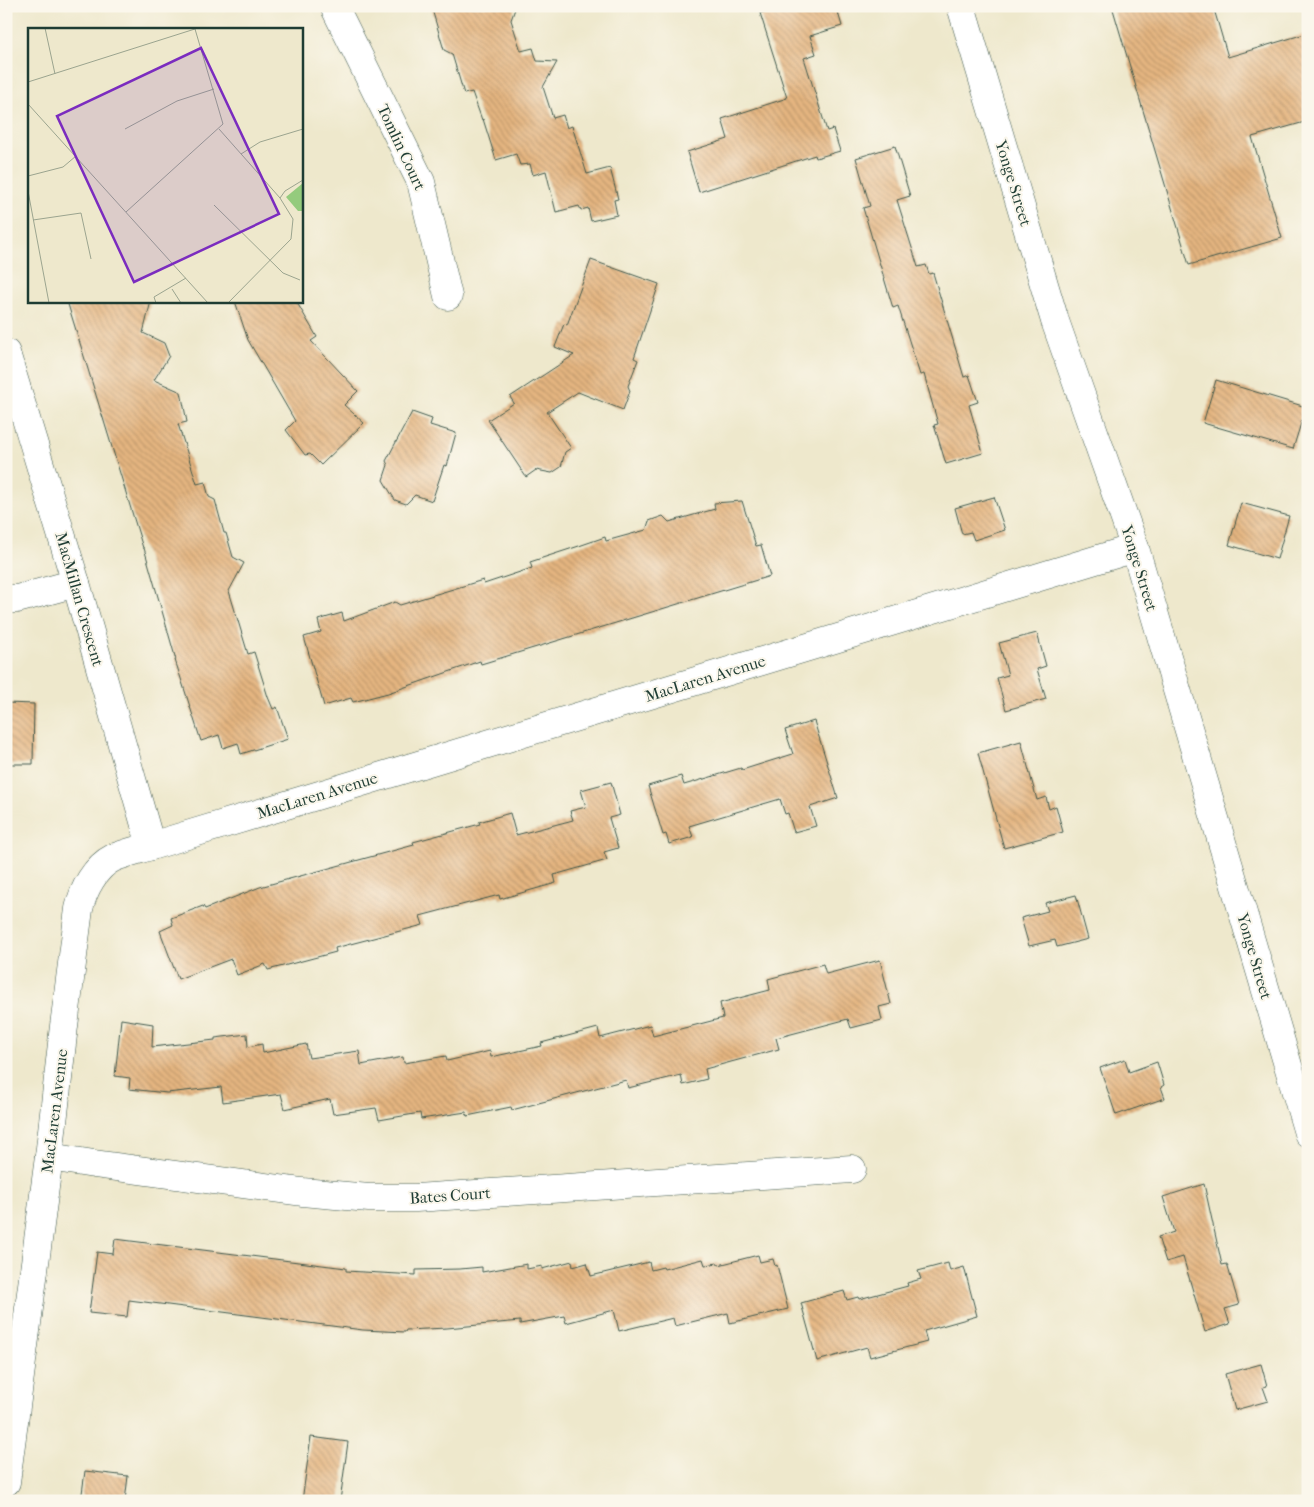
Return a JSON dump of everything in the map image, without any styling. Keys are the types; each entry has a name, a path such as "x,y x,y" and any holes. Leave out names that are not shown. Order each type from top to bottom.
{"street":[{"name":"Tomlin Court","path":"334,6 421,182 448,296"},
{"name":"Yonge Street","path":"961,6 1055,321 1135,548 1308,1133"},
{"name":"MacMillan Crescent","path":"6,353 76,583 151,846"},
{"name":"MacLaren Avenue","path":"6,1482 81,899 90,880 104,865 113,858 151,846 1135,548"},
{"path":"6,599 17,599 76,583"},
{"name":"Bates Court","path":"49,1157 302,1192 369,1198 416,1198 852,1169"}],"building":[{"path":"431,6 516,6 511,20 521,51 533,48 537,61 557,62 543,87 553,118 563,115 567,128 572,126 587,174 610,168 618,199 614,200 617,215 591,221 588,208 581,210 579,206 556,212 546,171 533,175 530,164 520,165 516,154 496,160 472,92 464,94 452,54 444,50"},
{"path":"783,6 836,6 842,26 810,36 816,54 804,58 827,131 833,129 840,151 816,158 815,155 699,192 687,152 728,139 722,119 787,98 760,13"},
{"path":"1112,6 1213,6 1228,57 1308,33 1308,121 1252,137 1282,238 1189,265"},
{"path":"895,146 910,196 897,200 918,267 926,265 929,274 933,273 964,377 969,375 978,402 969,405 983,453 946,464 934,425 938,424 924,374 920,375 898,306 893,308 863,208 870,206 856,158"},
{"path":"591,260 659,284 634,358 638,360 628,386 630,391 623,410 578,392 547,412 571,448 565,452 561,467 552,473 536,470 526,477 488,420 514,403 510,397 574,355 555,347 564,324 567,325"},
{"path":"67,302 151,302 143,333 164,343 169,356 154,380 181,392 187,422 178,424 197,484 205,482 209,497 215,500 233,557 244,563 229,591 248,654 254,652 268,697 273,709 277,707 288,739 241,754 238,743 223,748 219,735 201,741 175,660 143,548"},
{"path":"235,302 297,302 317,337 311,341 358,391 344,405 364,423 321,465 310,454 305,455 286,430 295,421 248,340"},
{"path":"1216,380 1306,407 1293,449 1203,423"},
{"path":"412,412 432,419 430,425 456,433 447,466 444,465 432,501 415,495 406,504 395,500 383,480 388,465 386,461"},
{"path":"994,497 1005,530 974,540 971,532 962,534 955,508"},
{"path":"742,501 756,546 761,545 770,576 481,664 480,661 388,693 353,702 351,698 324,706 304,637 321,632 318,620 342,613 344,621 395,602 400,605 483,580 484,584 532,568 530,562 605,537 606,541 646,530 649,521 663,516 669,522 715,509 714,503"},
{"path":"1241,503 1289,516 1277,559 1229,545"},
{"path":"1037,633 1046,666 1037,669 1046,699 1006,710 997,678 1008,675 999,643"},
{"path":"6,703 34,704 33,764 6,764"},
{"path":"814,721 838,798 810,807 816,826 794,832 788,813 785,814 780,799 689,826 693,837 669,844 666,834 663,835 648,786 681,776 684,785 793,754 785,730"},
{"path":"1021,741 1037,800 1046,797 1049,809 1056,806 1063,832 1004,848 978,753"},
{"path":"611,782 620,815 609,818 618,848 604,852 607,860 554,875 556,883 500,899 499,895 420,916 423,925 335,948 336,952 268,970 265,964 237,975 231,959 178,979 160,931 173,925 171,918 203,906 205,909 260,887 414,845 413,842 480,824 479,822 510,813 516,835 573,820 570,811 586,807 581,790"},
{"path":"1076,895 1088,939 1057,947 1055,940 1029,946 1021,918 1048,911 1045,903"},
{"path":"880,960 891,1004 879,1007 882,1020 851,1028 848,1019 776,1038 779,1049 705,1069 707,1079 683,1085 681,1075 628,1088 626,1080 512,1110 511,1107 467,1116 466,1112 421,1119 420,1113 379,1120 376,1108 333,1114 330,1099 285,1109 281,1094 223,1102 221,1087 167,1093 129,1089 130,1078 115,1076 121,1019 153,1024 152,1047 215,1040 215,1038 247,1034 248,1047 262,1044 263,1053 306,1044 309,1058 359,1051 361,1065 403,1057 404,1063 446,1056 447,1061 490,1051 491,1057 542,1046 541,1043 598,1028 600,1038 650,1025 653,1036 723,1018 720,1003 770,990 768,979 823,964 826,974"},
{"path":"1125,1059 1129,1072 1157,1062 1164,1085 1161,1087 1165,1098 1116,1115 1100,1068"},
{"path":"1204,1184 1222,1265 1227,1264 1239,1305 1225,1309 1230,1324 1205,1332 1183,1257 1166,1262 1158,1237 1174,1232 1163,1197"},
{"path":"115,1239 346,1268 346,1271 416,1275 416,1270 482,1267 482,1272 527,1264 527,1269 542,1266 542,1269 572,1261 573,1267 587,1263 591,1276 649,1262 651,1270 663,1267 664,1269 703,1259 705,1265 718,1263 719,1265 758,1255 760,1262 773,1259 775,1266 777,1265 788,1309 730,1323 728,1313 675,1326 673,1318 619,1331 614,1310 566,1323 564,1316 520,1324 520,1321 406,1330 405,1332 363,1330 129,1300 127,1317 89,1313 97,1252 113,1254"},
{"path":"948,1263 950,1271 964,1267 977,1316 924,1331 927,1342 870,1357 867,1347 817,1361 801,1303 844,1291 847,1300 858,1297 859,1299 908,1286 907,1283 921,1279 918,1271"},
{"path":"1261,1364 1267,1386 1263,1387 1268,1401 1235,1410 1225,1374"},
{"path":"311,1437 348,1442 340,1501 302,1501"},
{"path":"85,1471 128,1476 125,1501 81,1501"}]}
